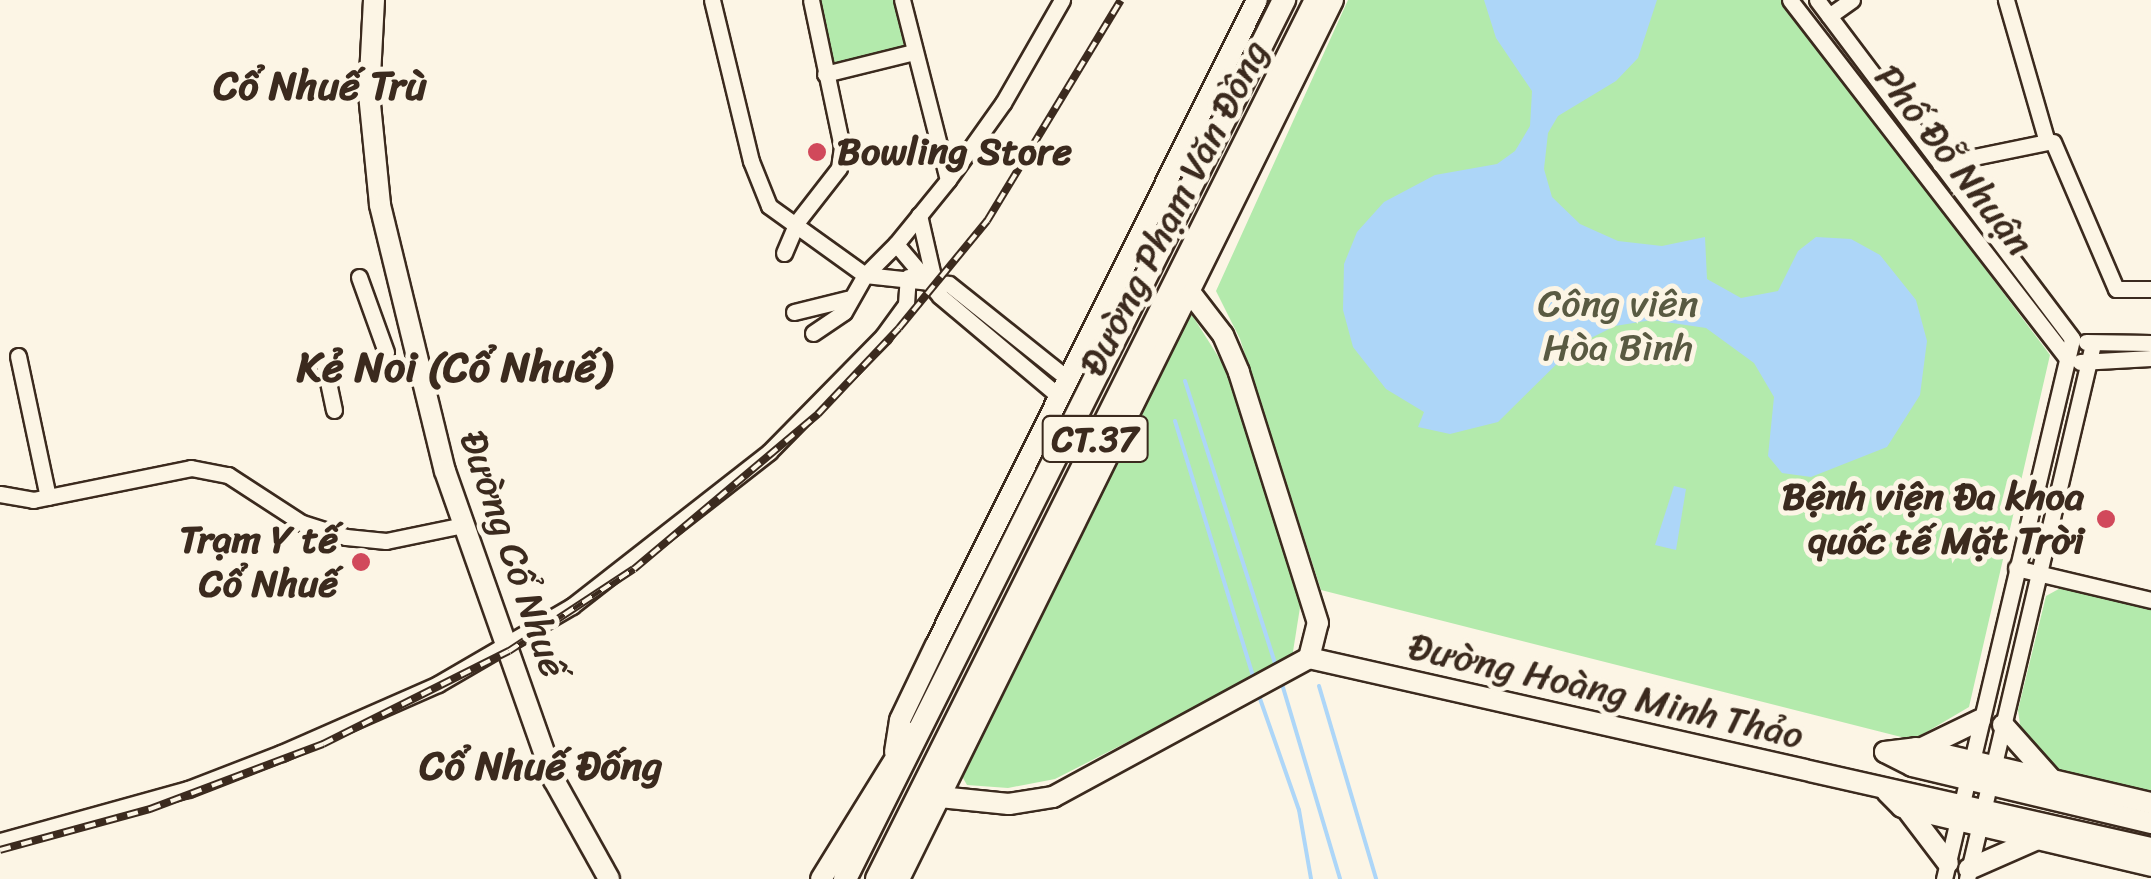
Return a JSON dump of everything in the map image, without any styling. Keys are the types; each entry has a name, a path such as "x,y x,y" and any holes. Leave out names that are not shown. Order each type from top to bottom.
{"highway":[{"name":"CT.37","path":"845,879 1284,0"},
{"name":"CT.37","path":"880,879 1317,0"}],"main road":[{"name":"Đường Cổ Nhuế","path":"374,0 369,94 380,205 463,525 554,780 608,879"},
{"name":"Đường Phạm Văn Đồng","path":"894,754 900,720 1257,0"},
{"name":"Đường Phạm Văn Đồng","path":"822,879 950,659 1272,0"},
{"name":"Đường Phạm Văn Đồng","path":"899,879 1334,0"},
{"path":"940,797 1009,804 1053,797 1245,697 1309,658 1318,623 1239,372 1223,336 1189,291"},
{"name":"Đường Hoàng Minh Thảo","path":"1309,658 1960,811 2151,866"},
{"path":"1946,871 1899,796 1914,757 1980,720"},
{"path":"2003,725 2050,790 2151,803"},
{"path":"1885,752 2050,790 2151,822"},
{"path":"1968,874 2041,832"},
{"name":"Đường Hoàng Minh Thảo","path":"2041,832 2151,848"}],"street":[{"path":"784,253 797,222 840,168 842,147 811,0"},
{"path":"902,0 948,180"},
{"path":"1047,0 1052,18"},
{"path":"814,332 832,325 865,275 948,180 1062,0"},
{"name":"Phố Đỗ Nhuận","path":"1790,0 2067,359"},
{"name":"Phố Đỗ Nhuận","path":"1818,0 2072,339"},
{"path":"1829,16 1852,0"},
{"path":"2006,0 2058,175 2068,178 2116,288 2151,288"},
{"path":"716,1 751,161 770,206 797,222 812,242 865,275 949,284 1064,388"},
{"path":"825,74 914,52"},
{"path":"1852,81 1869,69"},
{"path":"1940,164 2050,142"},
{"path":"918,216 922,248 936,284"},
{"path":"896,244 936,284"},
{"path":"358,277 386,352"},
{"path":"0,841 180,794 362,719 572,606 768,452 883,336 906,304 908,278"},
{"path":"794,312 847,299"},
{"path":"1946,871 2072,339 2092,344 2151,343"},
{"path":"1968,874 2092,344"},
{"path":"18,356 48,497"},
{"path":"2067,359 2088,364 2151,358"},
{"path":"324,363 334,410"},
{"path":"0,494 48,497 191,468 228,475 302,523 346,537 386,541 463,525"},
{"path":"2016,568 2151,600"}],"green space":[{"path":"815,0 896,0 904,46 834,65"},
{"name":"Công viên Hòa Bình","path":"1348,0 1783,0 2050,355 1969,707 1913,740 1321,590 1240,339 1216,291"},
{"path":"1192,315 1228,372 1301,601 1292,658 1055,779 1008,788 967,785 959,771 1185,316"},
{"path":"2066,585 2151,604 2151,793 2060,771 2021,732 2018,710 2046,596"}],"water":[{"path":"1484,0 1657,0 1638,58 1616,81 1558,116 1548,133 1544,169 1552,197 1580,224 1618,241 1662,246 1705,237 1707,279 1741,298 1778,291 1798,251 1816,237 1851,239 1880,255 1916,300 1927,341 1920,395 1887,447 1811,477 1782,473 1768,456 1774,397 1754,363 1706,328 1652,320 1615,326 1575,346 1498,422 1450,434 1418,427 1424,412 1386,389 1353,347 1343,310 1344,264 1357,232 1384,202 1435,175 1497,164 1515,151 1530,126 1532,91 1496,38"},
{"path":"1674,486 1686,489 1676,550 1655,545"}],"waterway":[{"path":"1185,381 1276,667"},
{"path":"1175,421 1254,679"},
{"path":"1282,684 1340,879"},
{"path":"1319,686 1376,879"},
{"path":"1258,693 1299,810 1311,879"}],"railway":[{"path":"0,850 150,809 323,744 509,651 634,569 818,414 899,328 987,221 1121,0"}],"place":[{"name":"Bowling Store","path":"817,152"},
{"name":"Bệnh viện Đa khoa quốc tế Mặt Trời","path":"2106,519"},
{"name":"Trạm Y tế Cổ Nhuế","path":"361,562"}],"district":[{"name":"Cổ Nhuế Trù","path":"320,86"},
{"name":"Kẻ Noi (Cổ Nhuế)","path":"454,367"},
{"name":"Cổ Nhuế Đống","path":"541,766"}]}
